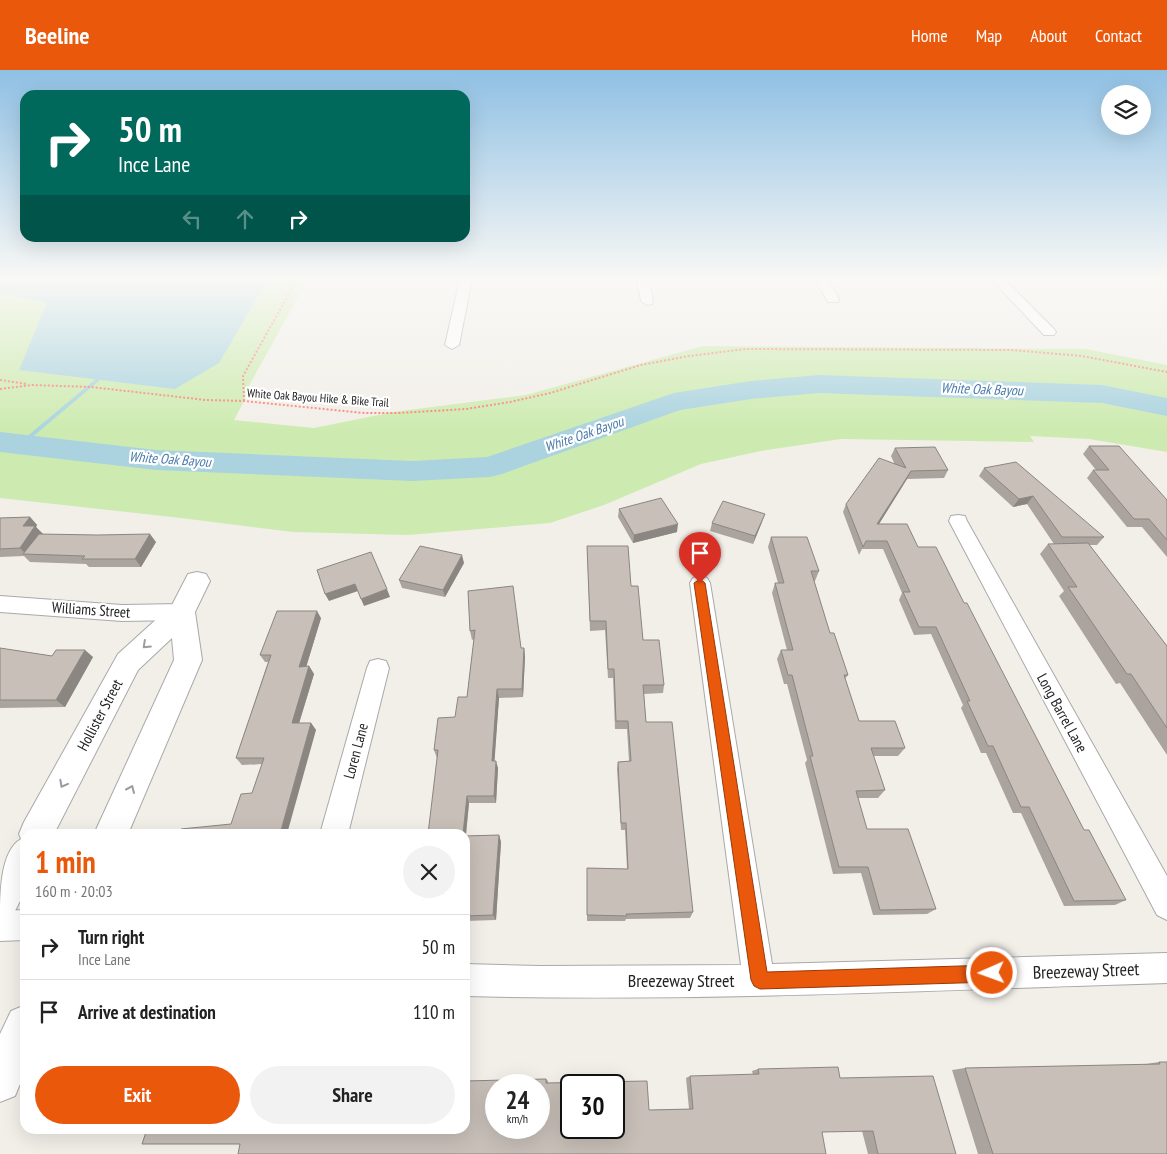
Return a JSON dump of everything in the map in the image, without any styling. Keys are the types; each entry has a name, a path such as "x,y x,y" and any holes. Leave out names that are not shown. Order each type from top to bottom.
{"street":[{"path":"452,345 455,330"},
{"name":"Long Barrel Lane","path":"958,521 1167,905"},
{"name":"Hollister Street","path":"39,829 128,662 182,612 197,581"},
{"path":"700,583 760,980"},
{"name":"Williams Street","path":"0,604 122,613 182,612"},
{"path":"113,829 188,660 182,612"},
{"name":"Loren Lane","path":"335,829 378,668"},
{"path":"0,902 20,864"},
{"path":"0,926 20,925"},
{"name":"Breezeway Street","path":"470,980 540,982 760,980 1167,968"},
{"path":"0,1081 20,1037"}],"path":[{"path":"244,401 243,376 269,330"},
{"name":"White Oak Bayou Hike & Bike Trail","path":"0,389 32,385 91,387 206,400 244,401 364,413 398,413 466,409 537,397 633,367 715,352 746,350 1011,350 1082,356 1167,372"},
{"path":"0,380 32,385"}],"green space":[{"path":"0,330 280,330 245,393 244,401 234,420 314,428 393,412 526,395 703,346 1086,349 1167,365 1167,452 1089,439 1030,436 1034,442 841,439 761,451 701,464 604,505 550,523 408,535 293,532 0,498"}],"water":[{"path":"36,330 238,330 219,363 175,389 19,370"}],"building":[{"path":"1089,446 1119,446 1167,500 1167,540 1149,519 1134,519 1093,470 1109,470"},
{"path":"935,447 948,470 911,471 877,524 907,524 918,547 936,547 964,603 967,603 1084,830 1089,830 1126,900 1074,901 1029,807 1021,807 993,746 988,746 967,701 970,701 936,627 919,627 903,592 910,592 887,541 866,541 863,547 846,504 879,458 906,468 895,448"},
{"path":"1016,462 1104,537 1062,537 1033,496 1019,499 984,468"},
{"path":"661,498 678,524 634,535 619,509"},
{"path":"723,501 765,514 755,536 712,523"},
{"path":"30,517 23,526 35,526 20,548 0,549 0,518"},
{"path":"39,534 150,534 135,559 82,559 85,556 23,554"},
{"path":"771,537 807,537 819,571 811,571 830,633 834,633 848,675 844,675 859,721 895,721 905,748 871,748 885,790 856,791 867,829 908,829 936,909 880,910 868,867 839,867 810,756 813,756 792,675 788,675 781,650 793,650 775,583 784,583"},
{"path":"1088,543 1167,646 1167,728 1131,674 1127,674 1068,587 1077,587 1048,544"},
{"path":"420,546 462,555 443,590 399,580"},
{"path":"587,546 628,546 631,586 638,586 643,640 659,640 664,685 643,685 646,722 672,722 693,912 626,914 627,916 587,915 587,868 628,869 626,823 621,823 618,762 631,761 628,721 616,721 614,669 608,669 606,621 590,621"},
{"path":"371,552 387,589 361,599 355,584 325,594 317,570"},
{"path":"513,586 521,648 524,648 522,689 497,689 492,761 496,761 494,796 467,796 464,829 429,829 438,750 434,750 438,718 455,717 458,697 467,697 475,630 470,631 468,591"},
{"path":"277,611 317,611 299,667 309,666 292,723 311,723 281,829 181,829 231,824 241,794 252,793 264,758 236,758 271,655 260,655"},
{"path":"0,648 52,656 56,650 85,650 56,700 0,700"},
{"path":"499,835 493,915 470,916 470,836"},
{"path":"1159,1062 1167,1062 1167,1154 993,1154 965,1068 1160,1064"},
{"path":"838,1067 840,1078 933,1076 956,1154 878,1154 873,1131 822,1132 826,1154 238,1154 240,1144 142,1144 145,1134 470,1134 470,1081 485,1081 485,1139 550,1139 550,1083 560,1083 560,1139 625,1139 625,1081 647,1081 649,1110 693,1109 690,1076 759,1074 758,1069"}],"waterway":[{"path":"21,444 105,374"},
{"name":"White Oak Bayou","path":"0,442 156,460 412,471 490,467 674,402 751,390 819,384 1102,394 1167,407"}],"route":[{"path":"700,583 760,980 992,973"}]}
